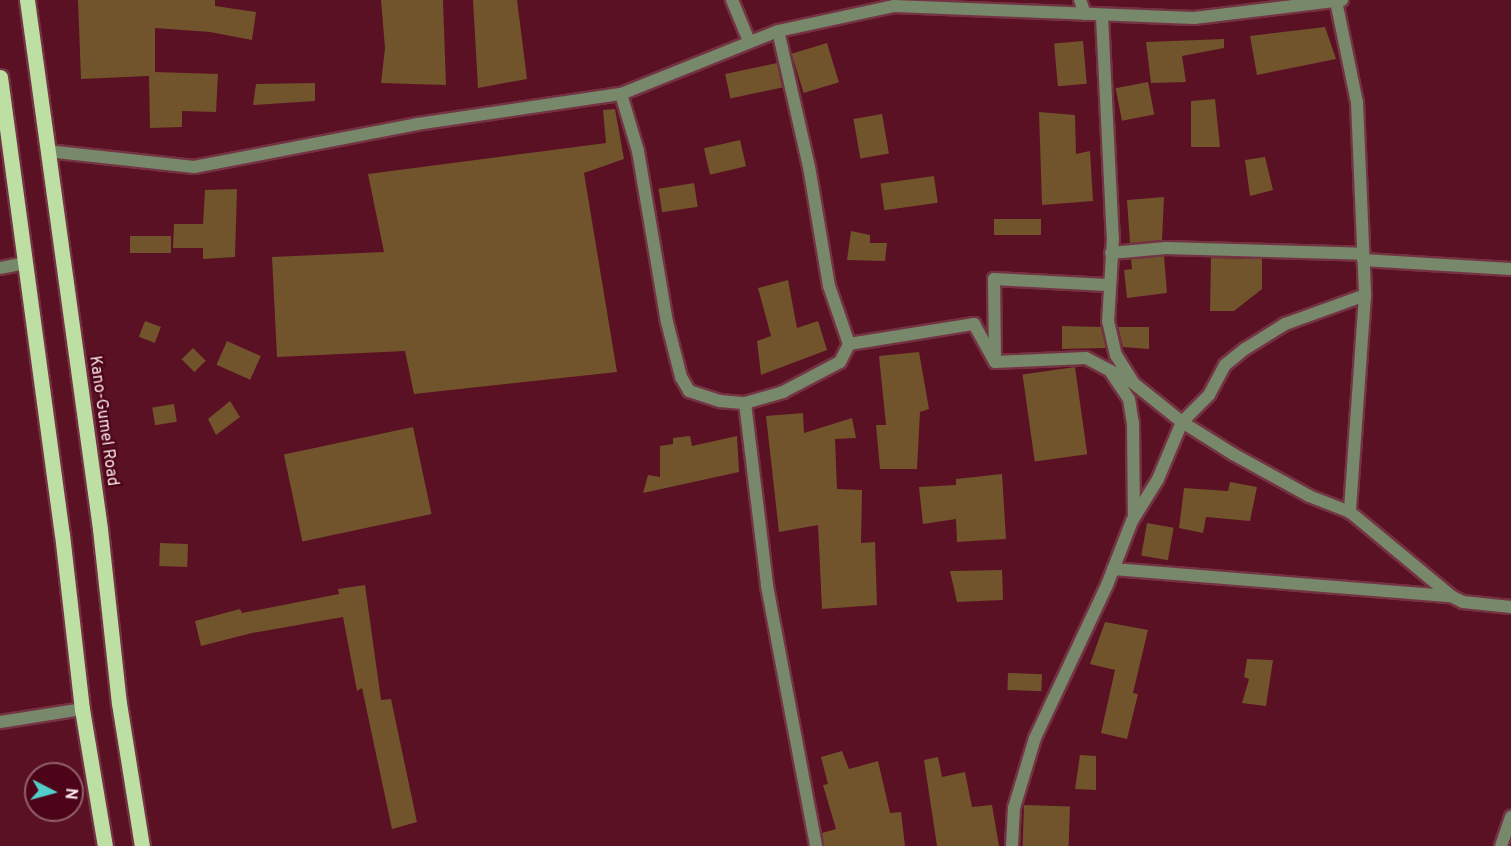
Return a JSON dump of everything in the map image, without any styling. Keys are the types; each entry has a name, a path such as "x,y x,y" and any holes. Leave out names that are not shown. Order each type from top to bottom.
{"main road":[{"name":"Kano-Gumel Road","path":"27,0 100,529 119,704 142,846"},
{"path":"0,77 82,708 105,846"}],"street":[{"path":"732,0 749,41"},
{"path":"1080,0 1085,14"},
{"path":"47,151 194,167 417,124 621,94 777,31 894,6 1194,18 1334,1 1358,102 1365,295 1350,512"},
{"path":"1102,16 1111,253 1107,285 1108,321 1116,355 1132,382"},
{"path":"621,94 638,152 679,373 694,393 745,403 783,392 827,371 840,362 849,344 829,286 808,167 777,31"},
{"path":"1111,253 1166,248 1363,257 1511,269"},
{"path":"0,268 25,263"},
{"path":"995,362 994,279 1107,285"},
{"path":"1011,846 1014,808 1035,738 1113,569 1134,517 1158,479 1182,422 1209,395 1225,365 1245,349 1285,324 1365,295"},
{"path":"849,344 974,324 995,362"},
{"path":"995,362 1086,358 1132,382 1182,422 1309,496 1350,512 1451,596 1462,602 1511,607"},
{"path":"1110,370 1129,399 1133,423 1134,517"},
{"path":"745,403 767,586 816,846"},
{"path":"1113,569 1451,596"},
{"path":"0,722 82,708"},
{"path":"1501,846 1511,817"}],"building":[{"path":"78,0 215,0 215,6 256,12 252,40 210,32 155,28 155,72 218,74 216,112 182,111 182,127 150,128 149,76 81,79"},
{"path":"381,0 443,0 446,85 381,83 385,48"},
{"path":"473,0 517,0 527,79 478,88"},
{"path":"1325,27 1336,59 1257,75 1250,36"},
{"path":"1224,39 1224,48 1182,56 1186,82 1151,83 1146,42"},
{"path":"1083,41 1087,84 1058,86 1054,44"},
{"path":"827,43 839,82 804,93 792,54"},
{"path":"777,63 782,87 730,98 725,74"},
{"path":"1148,82 1154,114 1122,121 1116,88"},
{"path":"315,83 315,101 253,105 256,84"},
{"path":"1215,99 1220,147 1191,147 1191,101"},
{"path":"615,109 624,159 584,173 617,372 414,394 405,351 277,357 272,257 384,252 368,174 606,143 603,110"},
{"path":"1039,112 1075,115 1076,154 1090,151 1093,201 1042,205"},
{"path":"882,114 889,153 860,158 853,119"},
{"path":"740,140 746,166 710,175 704,148"},
{"path":"1265,157 1273,190 1250,196 1245,160"},
{"path":"934,176 938,203 884,210 881,184"},
{"path":"694,183 698,207 662,212 658,189"},
{"path":"237,189 235,257 203,259 203,248 173,248 174,224 203,224 205,190"},
{"path":"1164,197 1162,240 1130,243 1127,200"},
{"path":"994,219 1041,219 1041,235 994,235"},
{"path":"851,231 870,235 870,243 887,243 885,261 847,260"},
{"path":"130,236 171,236 171,253 130,253"},
{"path":"1164,256 1167,293 1127,298 1124,270 1132,269 1131,259"},
{"path":"1211,258 1262,259 1262,289 1234,311 1210,311"},
{"path":"788,280 797,328 818,321 827,350 761,375 757,341 771,336 758,288"},
{"path":"145,321 161,327 155,343 139,337"},
{"path":"1062,326 1101,327 1106,348 1062,349"},
{"path":"1118,327 1149,327 1149,349 1123,347"},
{"path":"227,341 261,356 250,380 216,365"},
{"path":"193,348 206,361 194,372 182,359"},
{"path":"919,352 929,409 920,412 917,469 880,469 876,425 886,425 879,356"},
{"path":"1075,367 1087,454 1035,462 1023,374"},
{"path":"230,401 240,417 216,435 208,419"},
{"path":"174,404 177,422 155,425 152,407"},
{"path":"803,413 804,433 852,418 856,438 835,439 837,489 862,490 861,543 875,542 877,605 822,609 818,525 779,532 766,416"},
{"path":"413,427 432,514 302,541 284,454"},
{"path":"690,436 692,446 737,436 739,472 643,493 648,475 660,477 660,446 673,444 673,438"},
{"path":"1002,474 1006,539 957,542 956,519 923,524 919,487 956,485 956,479"},
{"path":"1230,482 1257,487 1250,521 1206,517 1203,533 1179,528 1184,488 1228,491"},
{"path":"1147,523 1174,528 1168,560 1141,555"},
{"path":"160,543 188,544 187,567 159,566"},
{"path":"1002,570 1003,600 957,602 950,571"},
{"path":"365,585 381,700 391,699 417,822 392,829 362,688 357,691 343,617 252,633 201,646 195,621 240,609 242,613 339,594 338,589"},
{"path":"1105,622 1148,630 1133,693 1138,694 1127,739 1101,733 1115,670 1090,664"},
{"path":"1247,659 1273,660 1266,706 1242,703 1249,679 1244,677"},
{"path":"1008,673 1042,674 1041,691 1007,690"},
{"path":"842,751 849,769 878,761 890,813 901,812 905,846 824,846 822,833 836,829 823,785 828,784 821,757"},
{"path":"1080,755 1096,756 1096,790 1075,789"},
{"path":"938,757 942,777 965,772 972,807 992,805 999,846 937,846 924,760"},
{"path":"1024,805 1070,807 1069,846 1023,846"}]}
